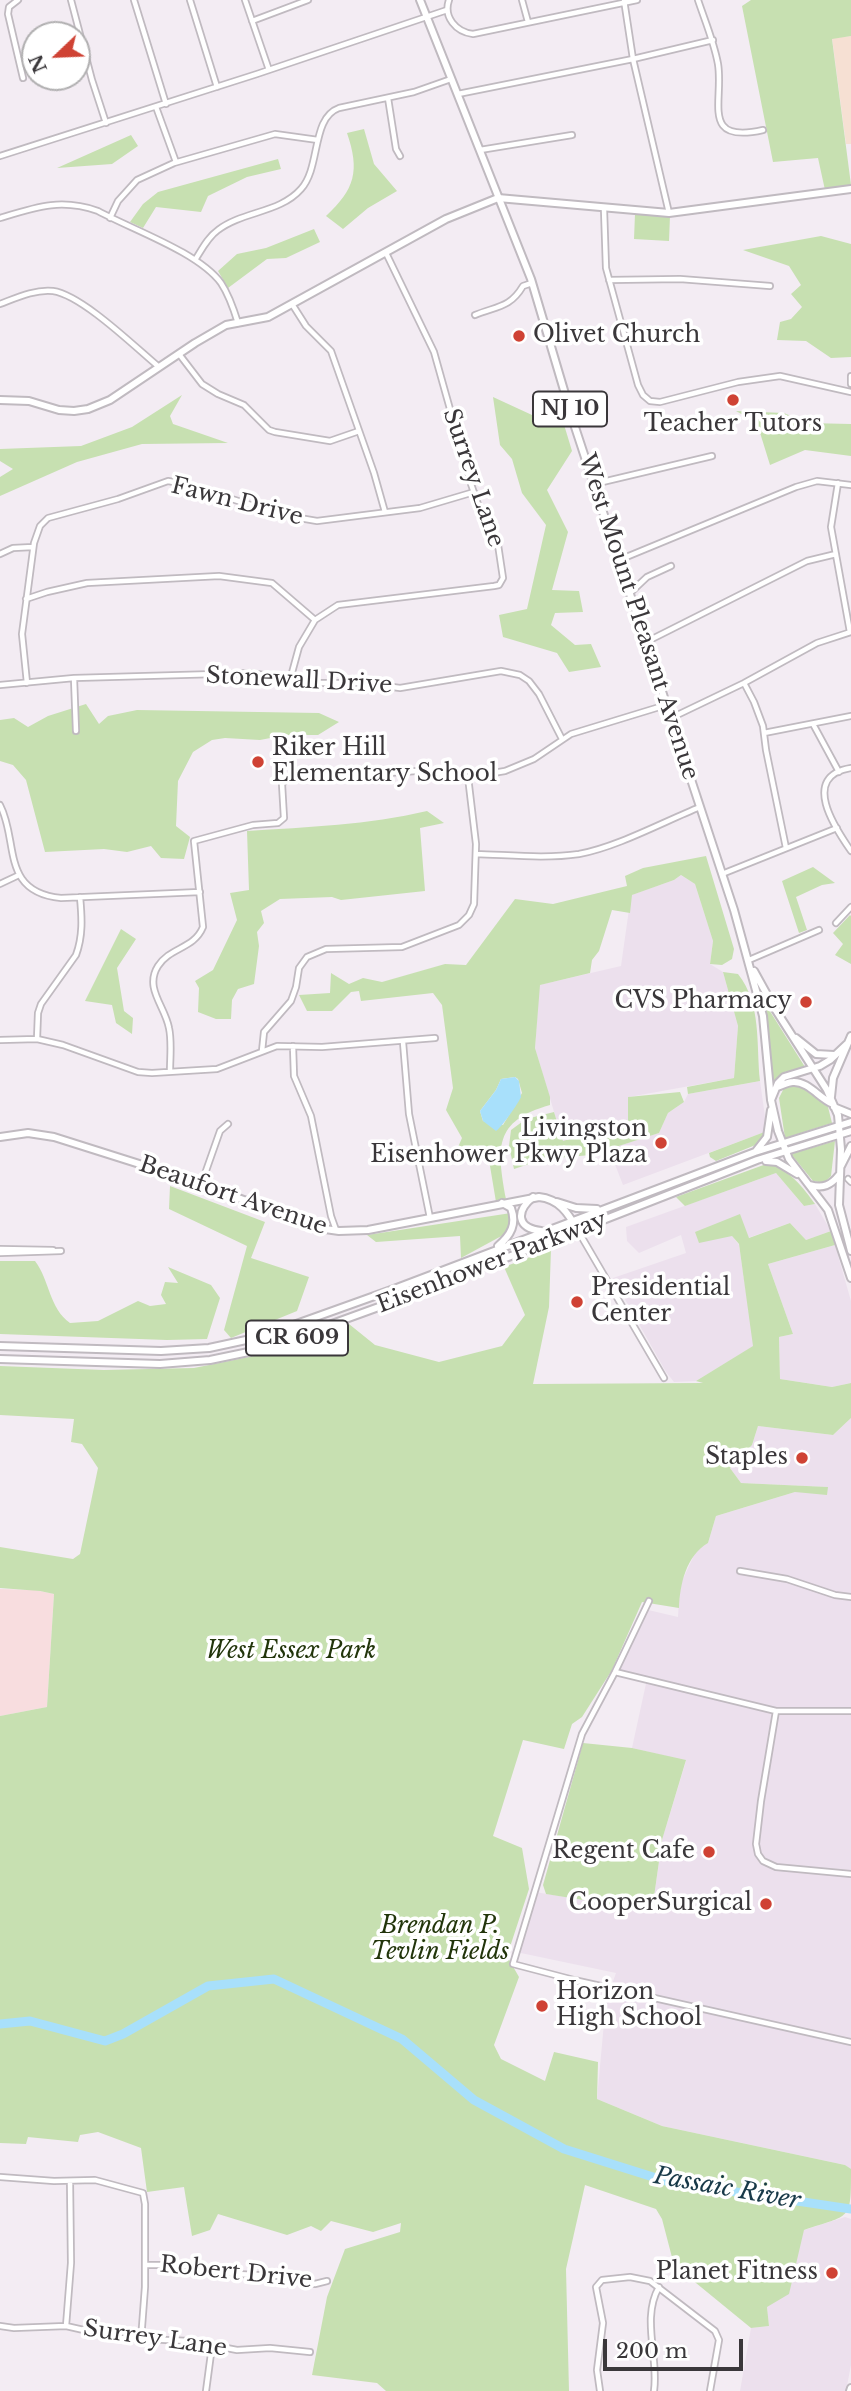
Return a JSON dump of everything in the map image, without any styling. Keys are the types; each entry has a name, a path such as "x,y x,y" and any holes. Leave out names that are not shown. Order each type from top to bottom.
{"main road":[{"name":"West Mount Pleasant Avenue","path":"420,0 533,283 594,484 701,807 749,960 763,1016 771,1104"},
{"path":"0,400 29,401 66,411 88,409 110,400 226,325 268,317 446,219 499,198 669,213 851,189"},
{"name":"West Mount Pleasant Avenue","path":"749,960 775,1009 833,1103"},
{"path":"790,1033 816,1054 836,1055"},
{"path":"833,1103 833,1078 851,1036"},
{"path":"800,1175 776,1162 756,1156 767,1138 771,1104 778,1083 784,1077 813,1068 836,1055 847,1044"},
{"path":"777,1087 799,1082 824,1100 851,1114"},
{"name":"NJ 10","path":"833,1103 841,1134 839,1205 851,1251"},
{"name":"NJ 10","path":"771,1104 786,1152 832,1217 851,1278"},
{"name":"Eisenhower Parkway","path":"0,1359 160,1364 236,1355 289,1341 577,1229 782,1143 851,1122"},
{"name":"Eisenhower Parkway","path":"0,1346 161,1351 234,1343 285,1329 543,1231 756,1156 786,1152 851,1131"},
{"name":"Beaufort Avenue","path":"0,1137 28,1133 54,1137 336,1231 362,1231 533,1197 576,1208 603,1209"},
{"path":"808,1184 823,1187 834,1181 851,1146"},
{"path":"533,1197 520,1211 521,1218 526,1225 543,1231"},
{"path":"557,1202 577,1229"},
{"path":"491,1251 504,1241 513,1227 513,1212 502,1203"}],"street":[{"path":"18,0 9,7 8,14 21,69"},
{"path":"71,0 106,123"},
{"path":"134,0 166,104"},
{"path":"190,0 217,87"},
{"path":"245,0 269,70"},
{"path":"449,0 447,10 453,23 468,33 637,0"},
{"path":"522,0 528,22"},
{"path":"698,0 713,40 719,74 717,111 723,125 741,134 763,130"},
{"path":"252,20 304,1"},
{"path":"624,1 633,59 669,213"},
{"path":"0,156 166,104 447,10"},
{"path":"458,94 713,40"},
{"path":"195,260 219,229 281,204 300,190 312,169 325,118 333,110 388,98 451,79"},
{"path":"388,98 396,149 400,156"},
{"path":"156,107 176,162"},
{"path":"110,218 118,201 137,180 176,162 275,134 318,139"},
{"path":"480,150 572,135"},
{"path":"0,218 44,206 82,205 195,260 219,281 239,324"},
{"path":"604,209 605,256 609,280 638,385 650,401 669,401 738,382 780,376 851,392"},
{"name":"Surrey Lane","path":"315,620 330,609 348,603 499,584 503,578 496,538 481,513 474,492 434,352 386,253"},
{"path":"609,280 680,279 770,286"},
{"path":"475,315 509,304 523,286 533,283"},
{"path":"0,304 36,292 60,293 91,311 159,367"},
{"path":"291,303 300,320 331,351 385,512"},
{"path":"178,354 202,384 244,405 269,430 330,441 359,431"},
{"path":"851,376 851,384"},
{"path":"594,484 712,456"},
{"name":"Fawn Drive","path":"27,683 22,634 26,599 36,532 48,518 118,499 168,481 301,520 317,521 421,508 474,492"},
{"path":"619,560 796,487 817,481 851,485"},
{"path":"671,718 744,683 817,643 850,632 831,519 838,483"},
{"path":"0,554 13,548 33,547"},
{"path":"646,642 807,561 836,554"},
{"path":"630,593 648,577 671,566"},
{"path":"26,599 87,583 219,576 272,583 315,620 299,647 290,680"},
{"name":"Stonewall Drive","path":"0,685 74,678 252,673 306,683 364,683 400,688 501,671 529,681 562,739"},
{"path":"74,678 76,731"},
{"path":"744,683 754,702 764,733 765,750 786,848"},
{"path":"170,1072 169,1027 155,995 154,976 164,958 191,944 198,937 203,922 194,841 253,825 278,824 284,818 282,784 286,780 417,771 468,777 520,766 562,739 666,705"},
{"path":"764,733 851,716"},
{"path":"813,724 839,772"},
{"path":"851,768 828,779 824,794 825,806 851,851"},
{"path":"262,1051 264,1032 291,1001 299,968 307,957 326,949 402,947 464,921 474,904 476,854 475,823 468,777"},
{"path":"0,805 14,865 19,875 33,888 52,897 200,892"},
{"path":"476,854 564,856 582,853 601,848 701,807"},
{"path":"722,874 837,828"},
{"path":"0,884 19,875"},
{"path":"37,1039 41,1004 79,947 82,926 80,897"},
{"path":"835,923 851,907"},
{"path":"749,960 819,930"},
{"path":"0,1040 37,1039 63,1045 138,1072 170,1072 217,1069 276,1046 402,1042 435,1038"},
{"path":"402,1042 409,1115 430,1218"},
{"path":"293,1046 294,1076 311,1116 336,1231"},
{"path":"201,1185 220,1131 228,1124"},
{"path":"577,1229 664,1378"},
{"path":"0,1251 61,1251 0,1251"},
{"path":"740,1572 787,1579 851,1598"},
{"path":"649,1601 582,1734 513,1964 851,2042"},
{"path":"615,1672 776,1711 851,1711"},
{"path":"776,1711 761,1801 756,1844 758,1854 763,1861 776,1867 851,1874"},
{"path":"0,2177 108,2182 143,2193 145,2264 141,2340"},
{"path":"66,2326 71,2263 71,2181"},
{"name":"Robert Drive","path":"145,2264 181,2265 236,2274 279,2276 315,2284 327,2281"},
{"path":"600,2391 597,2370 603,2323 597,2284 605,2278 630,2277 646,2279 659,2287 712,2328 718,2337 710,2391"},
{"path":"654,2391 656,2366 652,2316 659,2287"},
{"name":"Surrey Lane","path":"0,2326 66,2326 119,2338 190,2341 237,2350 270,2348 310,2352"},
{"path":"206,2391 212,2346"}],"shaded area":[{"path":"851,36 851,144 846,144 832,38"},
{"path":"681,875 695,884 713,941 710,964 723,972 738,1026 734,1078 629,1097 628,1122 563,1142 535,1048 539,985 621,966 631,895"},
{"path":"760,1081 767,1131 623,1185 609,1149 659,1133 668,1113 684,1102 688,1094"},
{"path":"776,1173 804,1206 815,1204 831,1231 806,1240 790,1223 748,1238 732,1236 739,1245 754,1346 696,1381 674,1382 613,1278 686,1253 681,1235 639,1253 627,1241 626,1227"},
{"path":"835,1245 851,1301 851,1383 832,1387 780,1379 779,1337 793,1334 768,1264"},
{"path":"851,1418 851,2171 845,2165 662,2126 597,2099 606,2001 616,1973 516,1952 535,1892 652,1911 662,1840 686,1761 632,1748 647,1679 612,1670 644,1609 678,1617 680,1585 697,1549 708,1543 716,1516 795,1492 827,1487 741,1483 730,1468 752,1445 758,1426 833,1435"},
{"path":"0,1589 35,1590 54,1594 47,1707 0,1716"},
{"path":"845,2217 851,2219 851,2365 846,2391 740,2391 751,2328 769,2326 767,2307 804,2230"}],"green space":[{"path":"751,0 851,0 851,36 832,39 851,185 825,190 818,158 773,162 742,6"},
{"path":"364,129 374,164 397,191 368,208 343,229 326,216 343,197 352,179 353,158 347,133"},
{"path":"131,135 138,146 112,164 57,168"},
{"path":"278,159 281,169 247,177 208,196 201,212 156,207 143,228 130,222 143,204 158,192"},
{"path":"635,214 670,216 669,241 634,239"},
{"path":"314,229 320,242 286,258 267,259 228,288 218,271 237,254 266,248"},
{"path":"821,236 851,244 851,357 831,358 806,341 777,340 780,322 791,319 802,307 791,294 801,285 789,266 743,250"},
{"path":"182,395 170,416 173,424 228,443 142,444 77,462 0,496 0,477 13,469 0,461 0,449 81,446 132,427"},
{"path":"555,395 572,451 547,490 568,532 552,590 579,591 583,612 555,613 551,625 575,645 591,644 601,667 569,672 557,653 503,637 499,615 527,609 546,525 522,493 512,459 500,445 493,397 532,415 545,398"},
{"path":"736,411 784,413 807,423 851,424 851,456 805,450 770,465 757,423"},
{"path":"86,704 99,724 108,716 137,710 319,713 339,722 318,735 286,735 260,740 225,738 212,740 193,752 178,781 176,826 190,837 184,859 161,858 151,846 127,852 104,849 45,852 26,780 13,765 0,761 0,720 14,718 28,727 48,716"},
{"path":"427,811 444,823 420,828 425,891 341,900 332,897 280,899 261,911 264,923 257,932 259,946 254,984 238,989 232,1000 231,1019 216,1019 198,1012 199,988 195,981 213,970 237,920 230,893 249,890 247,831 360,822"},
{"path":"706,856 734,949 732,959 722,965 710,964 713,941 695,884 681,875 632,895 630,913 612,910 599,951 592,960 590,973 540,985 535,1048 550,1105 518,1119 503,1139 501,1165 506,1199 496,1202 490,1166 486,1158 469,1162 455,1154 462,1138 446,1110 453,1088 442,1005 433,993 361,1001 359,991 351,992 332,1011 307,1011 299,995 330,993 331,973 349,984 363,978 382,982 445,964 466,965 515,899 553,904 627,886 625,876 643,868","holes":["501,1079 518,1079 522,1093 503,1125 483,1121 480,1111"]},
{"path":"813,867 835,883 822,885 796,897 807,930 799,933 782,881"},
{"path":"850,915 851,964 835,955 843,944 833,933"},
{"path":"121,929 136,939 117,968 124,1011 133,1018 132,1034 116,1023 112,1005 85,1001"},
{"path":"723,972 738,974 751,998 760,1081 688,1094 687,1087 734,1078 738,1026"},
{"path":"766,1005 805,1067 785,1072 773,1083"},
{"path":"797,1084 828,1107 832,1123 785,1138 779,1098 784,1088"},
{"path":"680,1092 684,1102 668,1113 659,1133 591,1155 544,1159 514,1169 509,1146 511,1130 526,1119 554,1112 563,1141 628,1122 628,1097"},
{"path":"767,1131 758,1144 716,1161 710,1157 709,1153"},
{"path":"835,1141 831,1176 824,1183 813,1181 791,1154"},
{"path":"769,1163 789,1174 815,1204 804,1206 776,1173 685,1206 676,1197"},
{"path":"170,1186 265,1222 251,1258 309,1277 297,1311 231,1338 224,1330 247,1246 169,1209"},
{"path":"511,1213 507,1233 461,1258 460,1236 376,1242 367,1235"},
{"path":"740,1214 749,1238 790,1223 806,1240 831,1231 835,1245 768,1264 793,1334 779,1337 780,1379 832,1387 851,1383 851,1418 833,1435 758,1426 752,1445 730,1468 741,1483 828,1487 827,1495 795,1492 716,1516 708,1543 689,1563 679,1608 642,1602 612,1670 582,1717 572,1724 564,1749 523,1740 493,1836 522,1848 529,1889 507,1956 519,1977 494,2045 501,2059 545,2081 554,2052 598,2062 597,2099 662,2126 845,2165 851,2169 849,2207 840,2218 804,2230 789,2294 767,2307 769,2326 751,2328 674,2265 662,2219 656,2209 585,2185 566,2269 569,2391 386,2391 377,2383 312,2375 327,2297 345,2249 400,2232 401,2223 373,2232 331,2221 321,2231 311,2226 287,2235 218,2214 210,2230 192,2236 184,2187 147,2192 141,2148 98,2132 80,2135 78,2142 28,2137 26,2144 0,2143 0,1716 47,1707 54,1594 0,1588 0,1547 73,1559 80,1554 98,1468 82,1444 71,1442 74,1419 0,1415 0,1366 104,1370 194,1368 279,1351 349,1324 375,1345 439,1362 502,1346 525,1315 504,1267 551,1249 549,1307 533,1384 703,1383 696,1381 753,1346 739,1244 732,1236 699,1243 695,1232"},
{"path":"0,1261 35,1261 58,1310 70,1323 98,1321 138,1301 150,1306 166,1304 161,1295 165,1282 178,1283 168,1267 211,1285 220,1298 207,1339 0,1334"},
{"path":"583,1743 632,1748 686,1760 662,1840 652,1911 546,1894 543,1885"}],"water":[{"path":"515,1077 519,1081 521,1097 496,1131 483,1121 480,1111 501,1079"}],"waterway":[{"name":"Passaic River","path":"0,2024 30,2021 105,2041 123,2034 208,1986 274,1979 402,2039 474,2100 564,2149 669,2182 851,2209"}],"place":[{"name":"Olivet Church","path":"519,336"},
{"name":"Teacher Tutors","path":"733,400"},
{"name":"Riker Hill Elementary School","path":"258,762"},
{"name":"CVS Pharmacy","path":"806,1002"},
{"name":"Livingston Eisenhower Pkwy Plaza","path":"661,1143"},
{"name":"Presidential Center","path":"577,1302"},
{"name":"Staples","path":"802,1458"},
{"name":"Regent Cafe","path":"709,1852"},
{"name":"CooperSurgical","path":"766,1904"},
{"name":"Horizon High School","path":"542,2006"},
{"name":"Planet Fitness","path":"832,2273"}],"park label":[{"name":"West Essex Park","path":"291,1652"},
{"name":"Brendan P. Tevlin Fields","path":"440,1940"}]}
